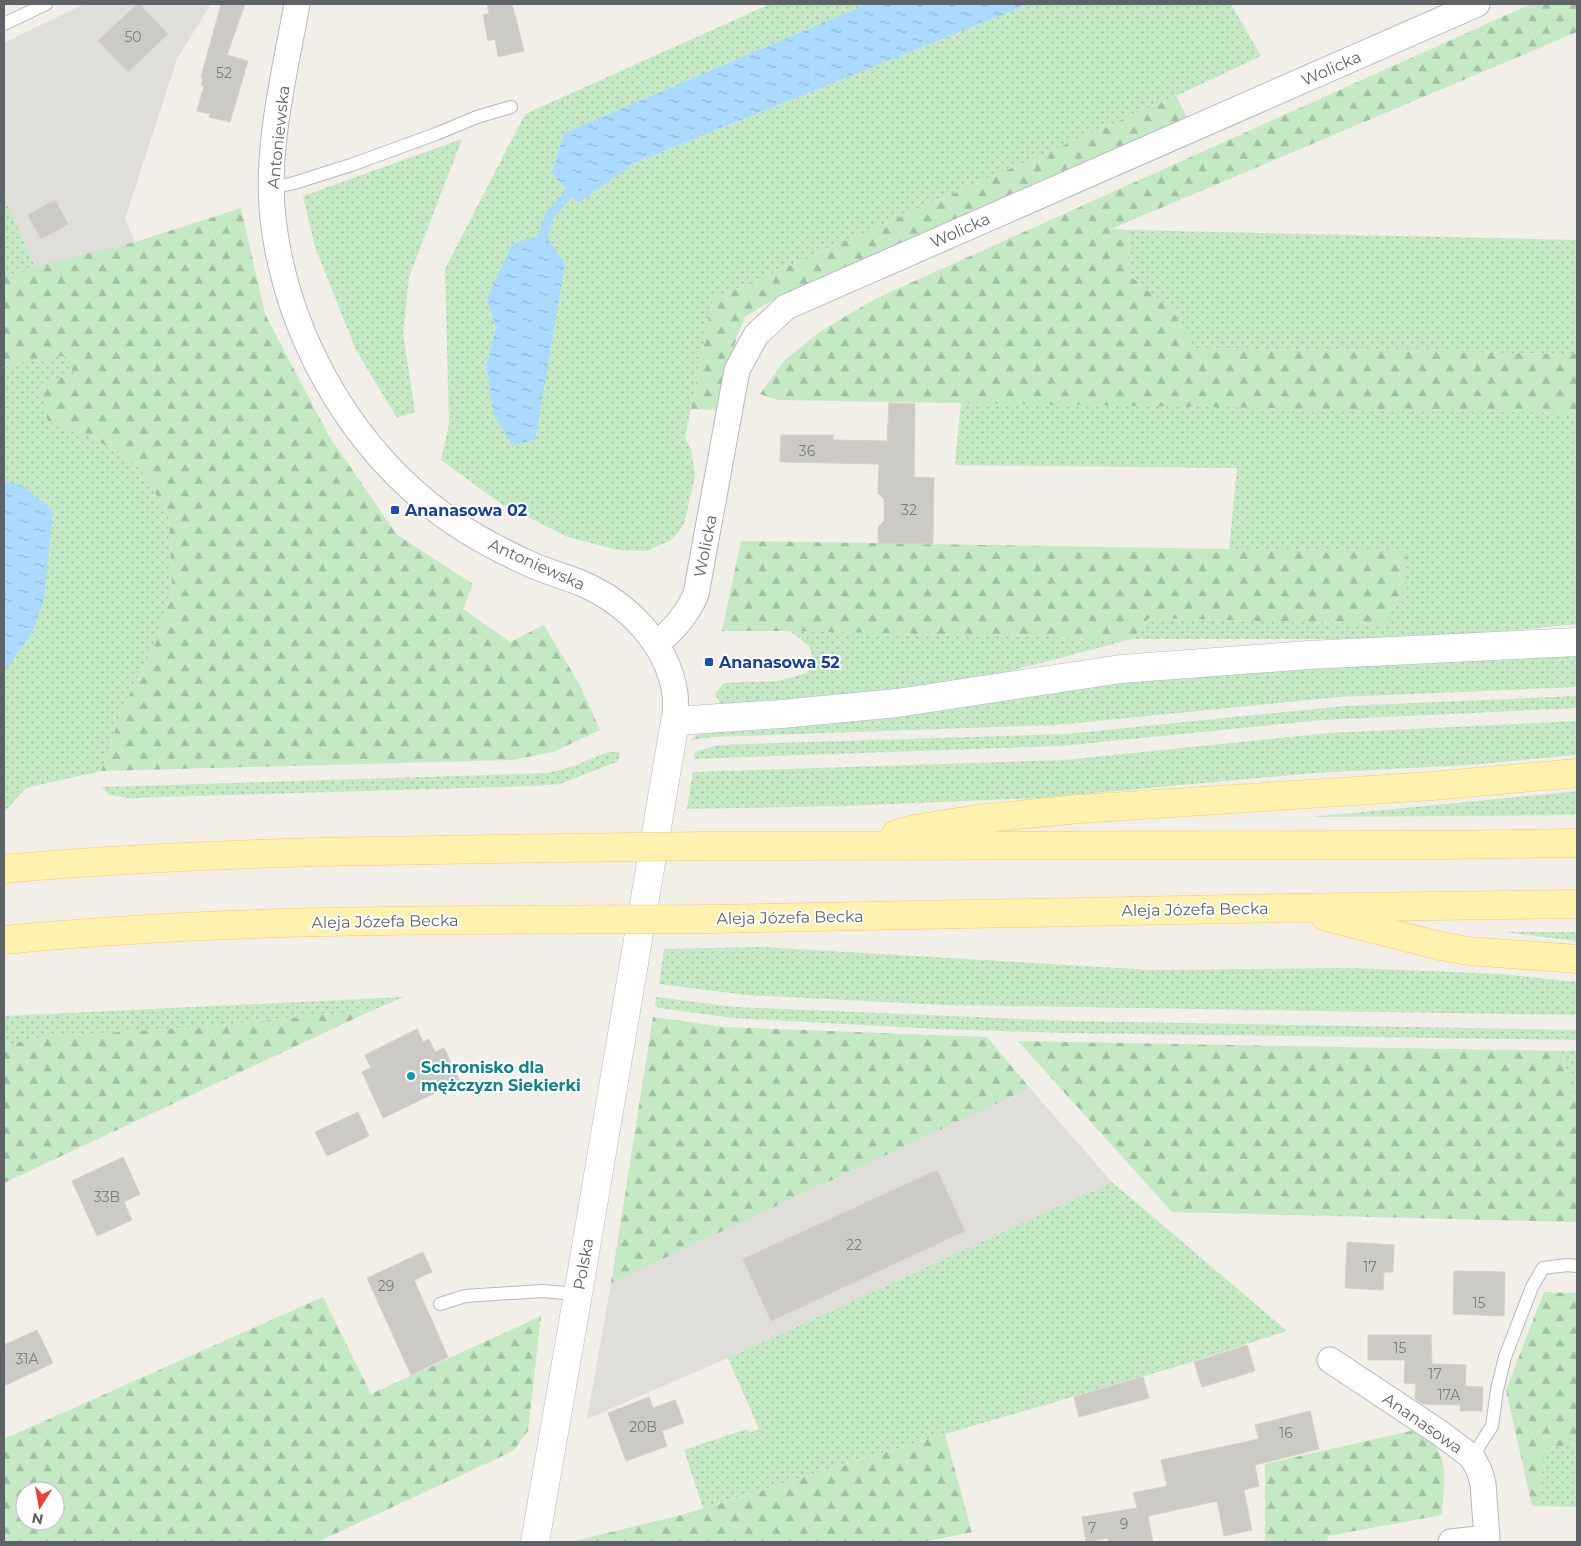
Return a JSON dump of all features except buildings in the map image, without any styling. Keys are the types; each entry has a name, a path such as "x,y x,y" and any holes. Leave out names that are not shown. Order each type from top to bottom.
{"main road":[{"path":"856,845 915,829 986,818 1079,809 1432,786 1577,773"},
{"path":"4,869 208,855 406,850 856,845 1577,843"},
{"name":"Aleja Józefa Becka","path":"4,940 50,935 207,925 411,920 711,919 1577,904"},
{"path":"1283,908 1440,946 1469,951 1577,959"}],"street":[{"name":"Antoniewska","path":"297,4 274,146 271,188 273,218 286,284 298,322 331,390 367,443 402,480 431,506 495,548 535,566 583,584 606,597 628,613 644,628 656,644 670,672 675,695 674,721 630,985"},
{"name":"Wolicka","path":"656,644 672,631 689,610 696,594 737,370 756,334 786,307 1477,4"},
{"path":"674,721 781,714 897,703 1139,668 1308,655 1577,642"},
{"name":"Polska","path":"535,1542 630,985"},
{"name":"Ananasowa","path":"1330,1360 1440,1433 1472,1457 1479,1470 1483,1484 1487,1538 1451,1542"}],"lane":[{"path":"4,24 46,4"},
{"path":"271,188 294,183 351,165 477,117 511,107"},
{"path":"1472,1457 1492,1426 1497,1390 1505,1357 1531,1289 1543,1268 1567,1265 1577,1266"},
{"path":"440,1304 465,1296 542,1291 578,1294"}],"shaded area":[{"path":"84,4 211,4 177,59 125,219 135,242 35,266 4,196 4,43"},
{"path":"1030,1088 1112,1182 728,1358 587,1419 611,1283"}],"green space":[{"path":"770,4 867,4 564,133 579,203 634,163 1029,4 1231,4 1261,56 1176,96 713,299 685,438 691,449 695,476 684,524 672,540 647,551 618,550 568,537 503,505 441,460 449,424 445,269 525,114","holes":["512,244 493,413 486,365 496,328 487,298"]},
{"path":"1531,4 1577,4 1577,32 1111,229 1130,230 1127,273 1175,314 1194,348 1577,354 1577,413 777,400 760,394 784,361 819,332 877,298"},
{"path":"1176,96 1188,118 766,304 745,317 737,336 718,410 691,409 713,299"},
{"path":"462,139 409,277 403,334 415,412 397,418 356,350 315,247 303,196"},
{"path":"4,196 35,266 4,278"},
{"path":"241,208 265,314 329,436 397,535 473,584 463,609 510,642 544,625 581,687 600,730 553,752 512,760 101,771 124,705 156,642 172,590 169,515 139,467 90,436 48,421 40,384 74,373 63,356 23,362 4,368 4,278 35,266 135,242"},
{"path":"1130,230 1577,240 1577,354 1194,348 1175,314 1127,273"},
{"path":"63,356 74,373 48,421 90,436 139,467 169,515 172,590 156,642 124,705 101,771 26,788 4,812 4,368 23,362"},
{"path":"961,402 1577,413 1577,624 1426,639 1132,639 1149,618 1384,624 1407,552 1229,550 1237,468 955,465"},
{"path":"741,541 1407,552 1405,590 1384,624 1149,618 1132,639 722,631"},
{"path":"790,631 1132,639 995,675 896,689 803,699 721,704 715,694 724,683 778,681 807,673 813,658 809,646"},
{"path":"1577,656 1577,687 1339,697 1056,725 711,737 689,741 698,734 710,730 1108,684 1241,671"},
{"path":"1577,696 1577,708 1323,720 1061,746 694,759 695,752 718,745 1067,734 1344,706"},
{"path":"1577,721 1577,755 1468,765 1313,773 1039,798 846,806 687,809 693,772 1065,760 1328,733"},
{"path":"608,752 620,752 619,759 616,762 560,784 534,786 129,798 109,795 102,787 548,773 574,766"},
{"path":"1577,791 1577,815 1310,817 1560,793"},
{"path":"1505,932 1577,932 1577,941"},
{"path":"761,947 1153,970 1355,968 1501,974 1577,982 1577,1015 945,1005 746,995 659,984 664,949"},
{"path":"404,997 373,1010 201,1027 51,1036 18,1042 4,1048 4,1016"},
{"path":"656,997 736,1007 1072,1021 1577,1030 1577,1040 1069,1033 937,1029 733,1018 659,1008 655,1005"},
{"path":"373,1010 4,1183 4,1048 18,1042 51,1036 201,1027"},
{"path":"653,1017 724,1027 987,1037 1030,1088 611,1283"},
{"path":"1018,1041 1561,1051 1573,1094 1577,1094 1577,1222 1172,1212"},
{"path":"1561,1051 1577,1051 1577,1094 1573,1094"},
{"path":"1112,1182 1287,1331 1182,1365 945,1434 703,1508 684,1450 746,1429 751,1432 759,1429 728,1358"},
{"path":"1544,1292 1577,1293 1577,1444 1544,1448 1539,1506 1532,1506 1506,1390"},
{"path":"323,1297 371,1394 541,1316 528,1431 513,1451 317,1542 4,1542 4,1439"},
{"path":"1420,1429 1430,1439 1442,1458 1444,1478 1442,1515 1328,1536 1327,1542 1265,1542 1265,1464"},
{"path":"945,1434 972,1532 924,1542 571,1542 685,1514"},
{"path":"1577,1444 1577,1507 1539,1506 1544,1448"}],"water":[{"path":"867,4 1029,4 634,163 579,203 552,174 564,133"},
{"path":"545,234 565,264 535,440 512,445 493,413 486,365 496,328 487,298 512,244"},
{"path":"4,482 21,485 53,510 44,597 33,631 4,672"}],"waterway":[{"path":"540,246 549,216 576,185"}],"place":[{"name":"Ananasowa 02","path":"395,510"},
{"name":"Ananasowa 52","path":"709,662"},
{"name":"Schronisko dla mężczyzn Siekierki","path":"411,1076"}]}
